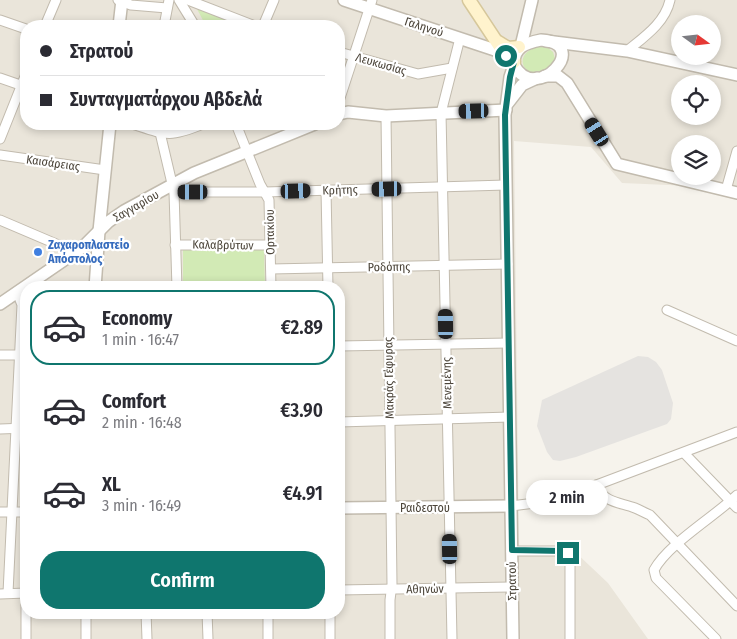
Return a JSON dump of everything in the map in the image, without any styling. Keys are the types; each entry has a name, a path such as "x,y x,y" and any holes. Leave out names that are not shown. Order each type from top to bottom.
{"main road":[{"path":"469,0 494,39 514,63"},
{"path":"494,39 508,48 520,46"}],"street":[{"path":"48,20 56,0"},
{"path":"179,0 191,20"},
{"path":"188,0 240,20"},
{"path":"266,20 274,0"},
{"name":"Γαληνού","path":"344,0 371,4 504,53"},
{"path":"532,0 520,46 515,54 514,63 523,75 528,77 558,76 567,83"},
{"path":"627,51 656,26 666,12 670,0"},
{"path":"120,20 120,1 168,4 165,20"},
{"path":"345,82 371,4"},
{"path":"0,20 20,27"},
{"name":"Μενεμένης","path":"452,639 441,112 460,38"},
{"path":"520,46 546,40 577,44 627,51 737,76"},
{"path":"546,40 558,46 561,51 567,83 617,164 731,192 737,151"},
{"path":"345,112 386,116 506,107 522,85 556,70 562,58 577,44"},
{"name":"Λευκωσίας","path":"345,54 418,74 452,68"},
{"name":"Στρατού","path":"513,639 506,107 514,63"},
{"path":"0,78 20,85"},
{"path":"0,139 20,95"},
{"name":"Μακράς Γέφυρας","path":"386,116 391,508 390,639"},
{"path":"95,281 109,130"},
{"path":"151,130 161,133 179,133 187,130"},
{"path":"160,130 174,188 177,281"},
{"name":"Ορτακίου","path":"238,130 269,200 271,281"},
{"name":"Σαγγαρίου","path":"33,281 87,243 120,213 174,188 203,169 300,130"},
{"name":"Καισάρειας","path":"0,155 105,170"},
{"name":"Κρήτης","path":"174,188 265,192 506,185"},
{"path":"326,190 328,281"},
{"path":"0,220 75,252"},
{"name":"Καλαβρύτων","path":"175,244 270,245"},
{"name":"Ροδόπης","path":"271,269 508,264"},
{"name":"Σαγγαρίου","path":"1,301 20,290"},
{"path":"17,292 20,299"},
{"path":"667,310 737,341"},
{"path":"345,346 509,343"},
{"path":"0,355 20,355"},
{"path":"20,386 12,512 4,594 20,593"},
{"path":"345,422 510,418"},
{"path":"0,429 20,428"},
{"path":"511,506 535,503 578,492 737,432"},
{"path":"684,453 735,501 677,544 658,562 654,570 656,578 716,639"},
{"path":"596,486 600,494 606,499 638,508 650,515 737,606"},
{"name":"Ραιδεστού","path":"345,508 511,506"},
{"path":"0,512 20,512"},
{"path":"512,550 564,551 568,553 570,557 570,639"},
{"name":"Αθηνών","path":"345,590 512,587"},
{"path":"26,619 26,639"},
{"path":"86,619 86,639"},
{"path":"146,619 147,639"},
{"path":"207,619 208,639"},
{"path":"268,619 268,639"},
{"path":"330,619 330,639"}],"shaded area":[{"path":"0,0 737,0 737,188 622,183 591,147 514,141 519,548 572,549 608,583 648,639 0,639"},
{"path":"638,356 648,357 656,362 662,370 673,403 671,419 667,424 576,457 560,461 553,460 547,452 537,426 542,400"}],"green space":[{"path":"196,7 230,20 203,20"},
{"path":"542,46 547,47 553,52 556,62 546,70 537,73 530,72 525,68 523,62 524,55"},
{"path":"264,249 265,281 183,281 183,250"}],"place":[{"name":"Ζαχαροπλαστείο Απόστολος","path":"38,252"}],"route":[{"path":"506,56 514,62 505,115 512,550 564,551 568,553"}]}
